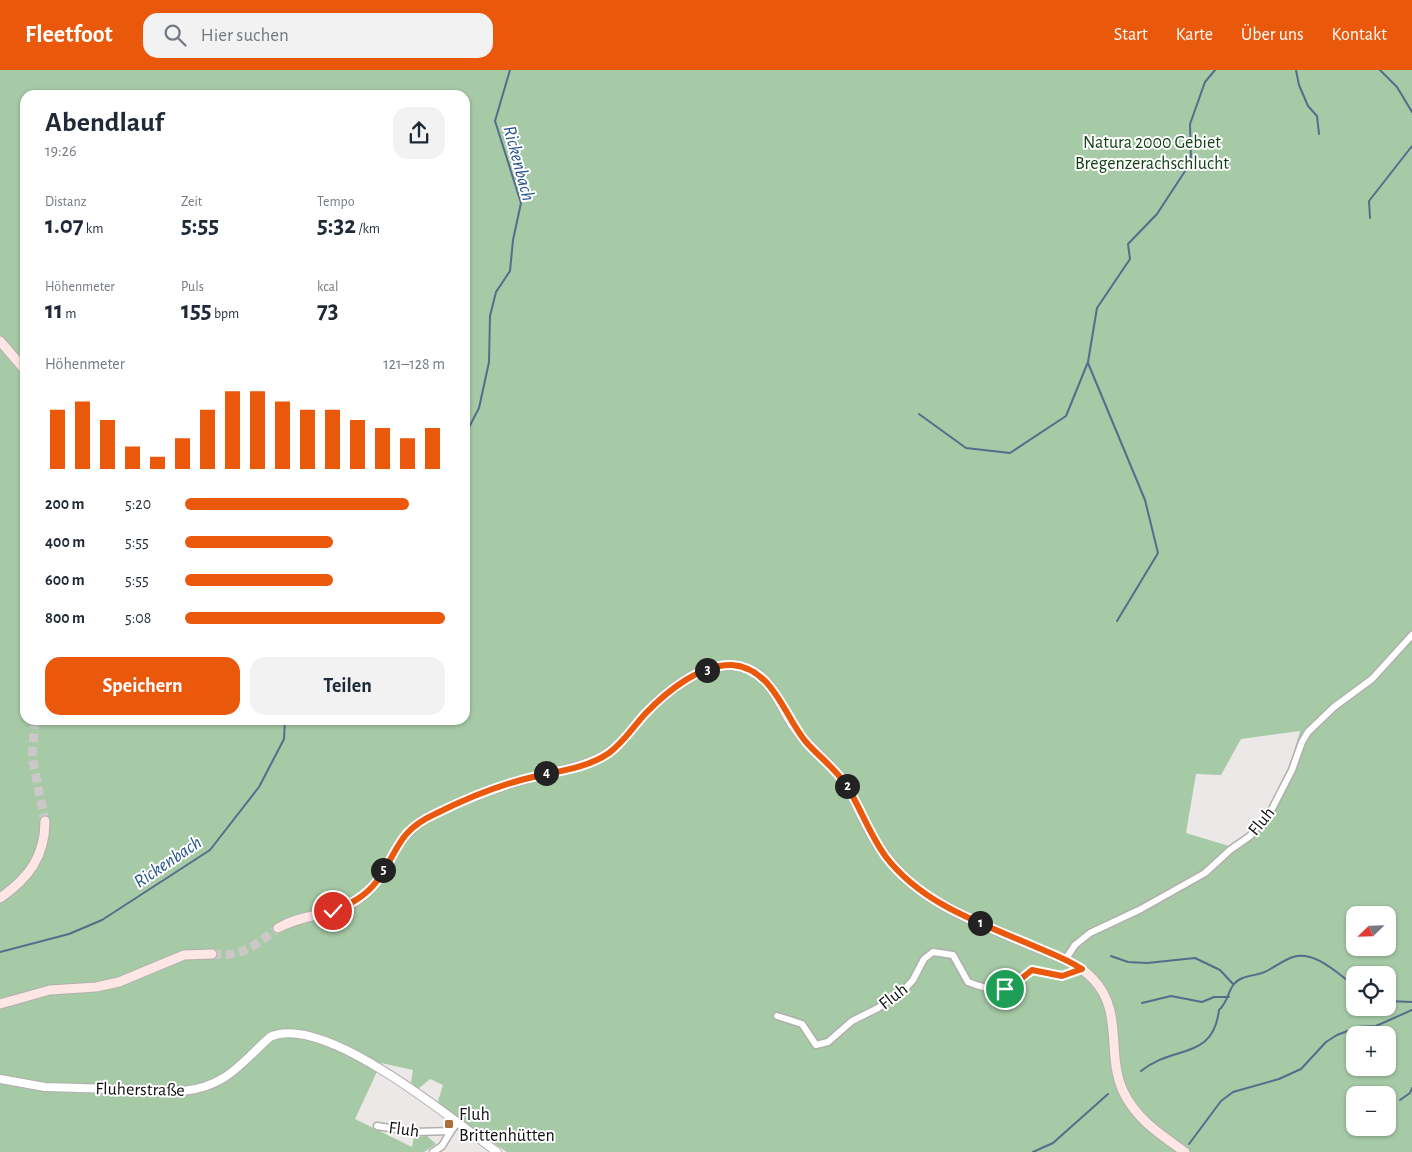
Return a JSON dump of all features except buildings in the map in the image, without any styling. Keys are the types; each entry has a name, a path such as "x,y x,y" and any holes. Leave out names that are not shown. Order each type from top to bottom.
{"main road":[{"path":"0,341 20,364"},
{"path":"278,928 289,921 333,911 359,898 378,880 405,834 426,818 496,788 596,760 616,747 653,706 684,682 705,671 732,665 746,668 765,680 806,742 846,784 876,842 886,857 909,882 952,910 1082,969 1097,984 1108,1003 1114,1027 1117,1076 1128,1102 1148,1126 1185,1152"},
{"path":"0,898 24,880 38,860 43,847 45,821"},
{"path":"0,1004 50,990 96,987 119,982 184,955 212,954"}],"street":[{"name":"Fluh","path":"1065,960 1075,945 1090,933 1141,909 1205,873 1230,850 1250,836 1272,809 1292,770 1302,742 1308,732 1334,707 1372,679 1412,635"},
{"name":"Fluh","path":"777,1016 802,1024 816,1045 824,1044 852,1021 878,1008 904,990 913,980 924,959 933,952 953,954 968,982 996,990 1012,986 1032,970 1062,976 1082,969"},
{"name":"Fluherstraße","path":"0,1079 45,1087 183,1092 197,1090 230,1076 270,1037 278,1034 294,1033 353,1053 386,1072 497,1152"},
{"path":"433,1152 442,1146 457,1123"},
{"name":"Fluh","path":"377,1126 415,1132 451,1131"}],"green space":[{"name":"Natura 2000 Gebiet Bregenzerachschlucht","path":"0,70 1412,70 1412,1152 507,1152 445,1111 438,1101 443,1085 430,1079 418,1089 411,1082 413,1070 381,1063 355,1119 412,1147 414,1137 427,1136 436,1144 424,1152 0,1152","holes":["1300,731 1280,789 1265,817 1256,829 1229,846 1186,833 1196,774 1221,775 1241,739"]}],"waterway":[{"name":"Rickenbach","path":"470,425 479,408 489,362 490,316 496,292 510,271 513,240 521,203 495,121 510,70"},
{"path":"919,414 966,448 1010,453 1066,416 1088,362 1097,308 1130,259 1128,244 1157,214 1191,162 1190,124 1205,82 1215,70"},
{"path":"1296,70 1299,85 1308,106 1317,116 1319,134"},
{"path":"1380,70 1397,87 1412,112"},
{"path":"1370,218 1369,201 1412,146"},
{"path":"1088,363 1145,500 1158,553 1117,621"},
{"name":"Rickenbach","path":"0,952 69,934 102,920 210,850 259,787 284,739 285,725"},
{"path":"1111,956 1128,962 1147,963 1195,958 1220,970 1233,984"},
{"path":"1141,1071 1166,1057 1190,1050 1200,1045 1209,1037 1215,1026 1219,1010 1232,987 1243,978 1266,971 1289,958 1301,956 1318,960 1346,979"},
{"path":"1142,1003 1171,996 1202,1002 1214,997 1229,997"},
{"path":"1396,1001 1412,1002"},
{"path":"1189,1144 1221,1101 1233,1092 1279,1079 1301,1069 1326,1042 1337,1035 1358,1027 1376,1026 1412,1010"},
{"path":"1400,1100 1410,1093 1412,1088"},
{"path":"1033,1152 1053,1143 1108,1094"}],"tunnel":[{"path":"35,725 32,757 45,821"},
{"path":"212,954 232,954 248,949 278,928"}],"place":[{"name":"Fluh Brittenhütten","path":"449,1124"}],"route":[{"path":"333,911 349,905 368,891 378,880 405,834 426,818 496,788 583,764 606,755 624,740 653,706 684,682 705,671 720,666 732,665 746,668 765,680 776,694 792,724 806,742 830,765 846,784 876,842 886,857 909,882 923,893 952,910 1082,969 1078,972 1062,976 1032,970 1012,986 1005,989"}]}
